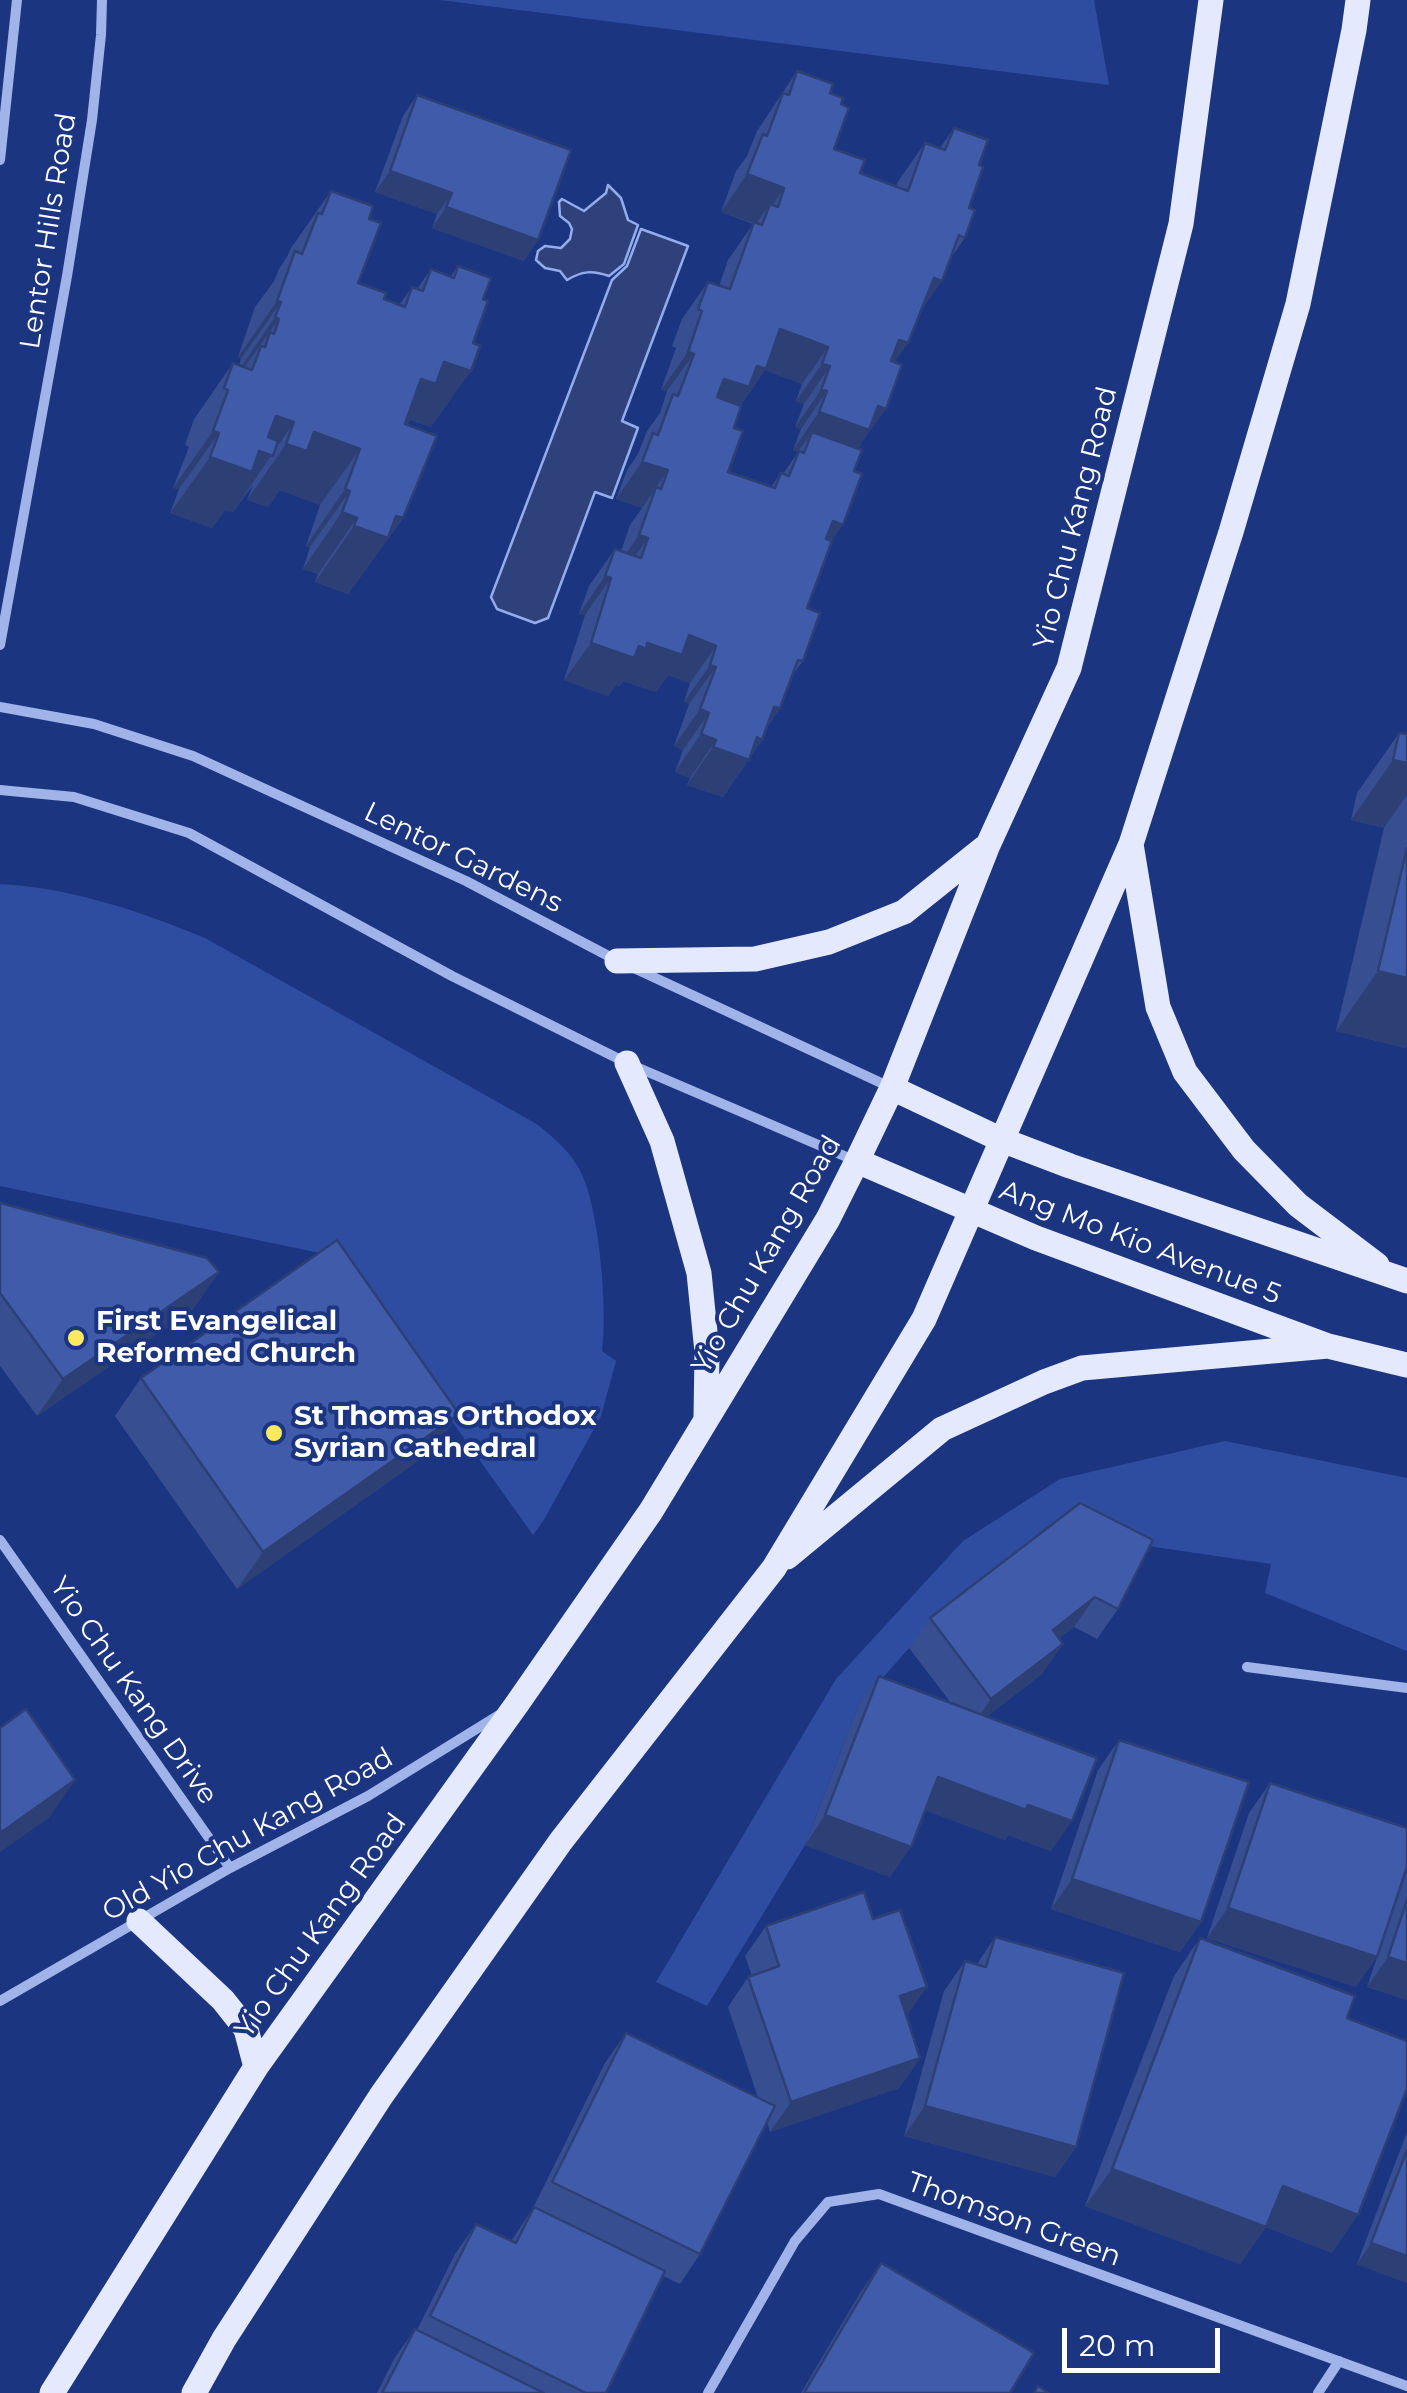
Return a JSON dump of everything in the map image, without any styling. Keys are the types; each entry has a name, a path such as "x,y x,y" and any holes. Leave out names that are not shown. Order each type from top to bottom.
{"main road":[{"name":"Yio Chu Kang Road","path":"52,2393 256,2067 651,1510 828,1219 857,1161 892,1088 988,846 1070,668 1181,224 1211,0"},
{"path":"194,2393 224,2339 381,2096 561,1841 774,1568 924,1318 1131,844 1231,532 1298,304 1358,0"},
{"path":"1131,844 1158,1007 1185,1072 1244,1150 1298,1205 1401,1280"},
{"path":"617,961 755,959 829,942 904,912 988,846"},
{"path":"627,1064 662,1141 700,1273 707,1352 706,1422"},
{"name":"Ang Mo Kio Avenue 5","path":"892,1088 1002,1140 1070,1166 1401,1280"},
{"name":"Ang Mo Kio Avenue 5","path":"857,1161 1036,1238 1328,1346 1407,1365"},
{"path":"774,1568 942,1429 1044,1382 1082,1368 1328,1346"},
{"path":"139,1921 223,2000 246,2029 256,2067"}],"street":[{"path":"0,160 17,0"},
{"name":"Lentor Hills Road","path":"0,646 88,140 102,35 102,0"},
{"name":"Lentor Gardens","path":"0,707 94,724 192,756 466,880 617,961 892,1088"},
{"path":"0,790 74,797 189,833 452,976 627,1064 857,1161"},
{"name":"Yio Chu Kang Drive","path":"0,1540 230,1868"},
{"path":"1247,1667 1407,1688"},
{"name":"Old Yio Chu Kang Road","path":"0,2002 230,1868 368,1796 516,1704"},
{"name":"Thomson Green","path":"708,2393 795,2241 828,2202 879,2194 1407,2386"},
{"path":"1318,2393 1339,2362"}],"shaded area":[{"path":"440,0 1094,0 1109,85"},
{"path":"608,185 621,198 628,220 638,225 624,264 609,276 587,272 567,280 560,271 545,268 536,260 538,251 545,246 561,248 570,239 572,229 560,216 559,202 562,199 584,211 606,193"},
{"path":"641,229 688,246 622,421 638,428 612,498 595,492 548,618 535,623 497,609 491,597 612,280 627,266"},
{"path":"0,884 53,890 105,902 205,938 535,1123 569,1154 585,1183 596,1229 603,1284 602,1351 616,1361 601,1416 533,1535 334,1256 0,1186"},
{"path":"1225,1441 1407,1478 1407,1651 1265,1593 1271,1564 1059,1533 909,1648 858,1706 805,1845 707,2006 656,1982 836,1679 963,1541 1060,1479"}],"building":[{"path":"797,71 833,84 830,93 843,98 841,104 849,108 834,149 865,160 860,173 908,191 925,143 945,150 954,128 988,140 969,208 975,210 965,238 959,235 942,281 934,278 908,343 899,340 891,361 902,365 886,409 878,406 869,430 819,412 827,391 821,390 830,366 822,364 828,347 780,329 766,369 757,366 749,387 724,379 717,397 741,406 734,428 743,431 728,472 775,488 781,473 789,476 812,432 862,450 854,471 862,474 843,525 833,521 826,539 832,541 807,608 820,613 803,661 798,660 780,708 774,707 762,740 757,737 749,760 713,747 716,740 701,734 709,713 700,709 716,667 710,665 716,646 689,635 682,655 647,643 646,649 639,646 634,658 591,643 611,578 605,576 615,549 641,558 648,538 639,535 656,487 661,489 668,470 642,462 653,433 658,435 673,394 678,396 694,354 688,352 708,282 730,289 754,222 762,225 770,204 778,207 784,188 747,174 783,93 789,95"},
{"path":"417,95 571,150 538,240 446,207 452,193 390,171"},
{"path":"331,191 373,206 369,219 381,223 358,283 386,293 384,299 405,307 412,287 423,291 431,269 454,278 458,266 491,278 483,299 488,301 473,343 480,346 471,371 444,362 436,384 421,379 405,424 437,436 403,518 396,516 388,538 354,526 357,518 342,512 350,491 345,489 360,449 314,432 307,451 286,444 294,422 276,416 268,437 278,441 273,456 259,451 252,472 210,457 219,433 213,431 233,363 252,370 261,346 265,347 270,332 274,334 281,302 277,301 295,251 302,254"},
{"path":"1399,733 1407,734 1407,763 1393,760"},
{"path":"1407,848 1407,978 1378,971"},
{"path":"0,1203 207,1258 219,1272 63,1379 0,1293"},
{"name":"St Thomas Orthodox Syrian Cathedral","path":"337,1240 459,1414 263,1552 141,1378"},
{"path":"1080,1503 1153,1540 1118,1609 1095,1597 1053,1630 1063,1644 991,1699 930,1618"},
{"path":"879,1676 1097,1758 1072,1821 1028,1805 1026,1810 938,1777 911,1847 825,1815"},
{"path":"26,1709 75,1780 0,1833 0,1728"},
{"path":"1119,1740 1249,1782 1201,1922 1072,1879"},
{"path":"1270,1783 1407,1828 1407,1867 1377,1957 1228,1908"},
{"path":"864,1892 873,1919 900,1910 927,1987 900,1996 920,2058 791,2102 748,1977 779,1966 766,1926"},
{"path":"1407,1900 1407,1963 1388,1957"},
{"path":"995,1937 1124,1973 1076,2147 925,2106 965,1961 986,1967"},
{"path":"1200,1938 1355,1996 1347,2018 1407,2041 1407,2089 1358,2215 1283,2186 1266,2227 1112,2169"},
{"path":"626,2033 775,2106 700,2254 552,2182"},
{"path":"1407,2150 1407,2256 1371,2243"},
{"path":"534,2207 665,2271 606,2393 586,2393 430,2316 476,2224 516,2243"},
{"path":"881,2263 1034,2353 1010,2393 804,2393"},
{"path":"415,2329 544,2393 382,2393"}],"place":[{"name":"First Evangelical Reformed Church","path":"76,1338"},
{"name":"St Thomas Orthodox Syrian Cathedral","path":"274,1433"}]}
